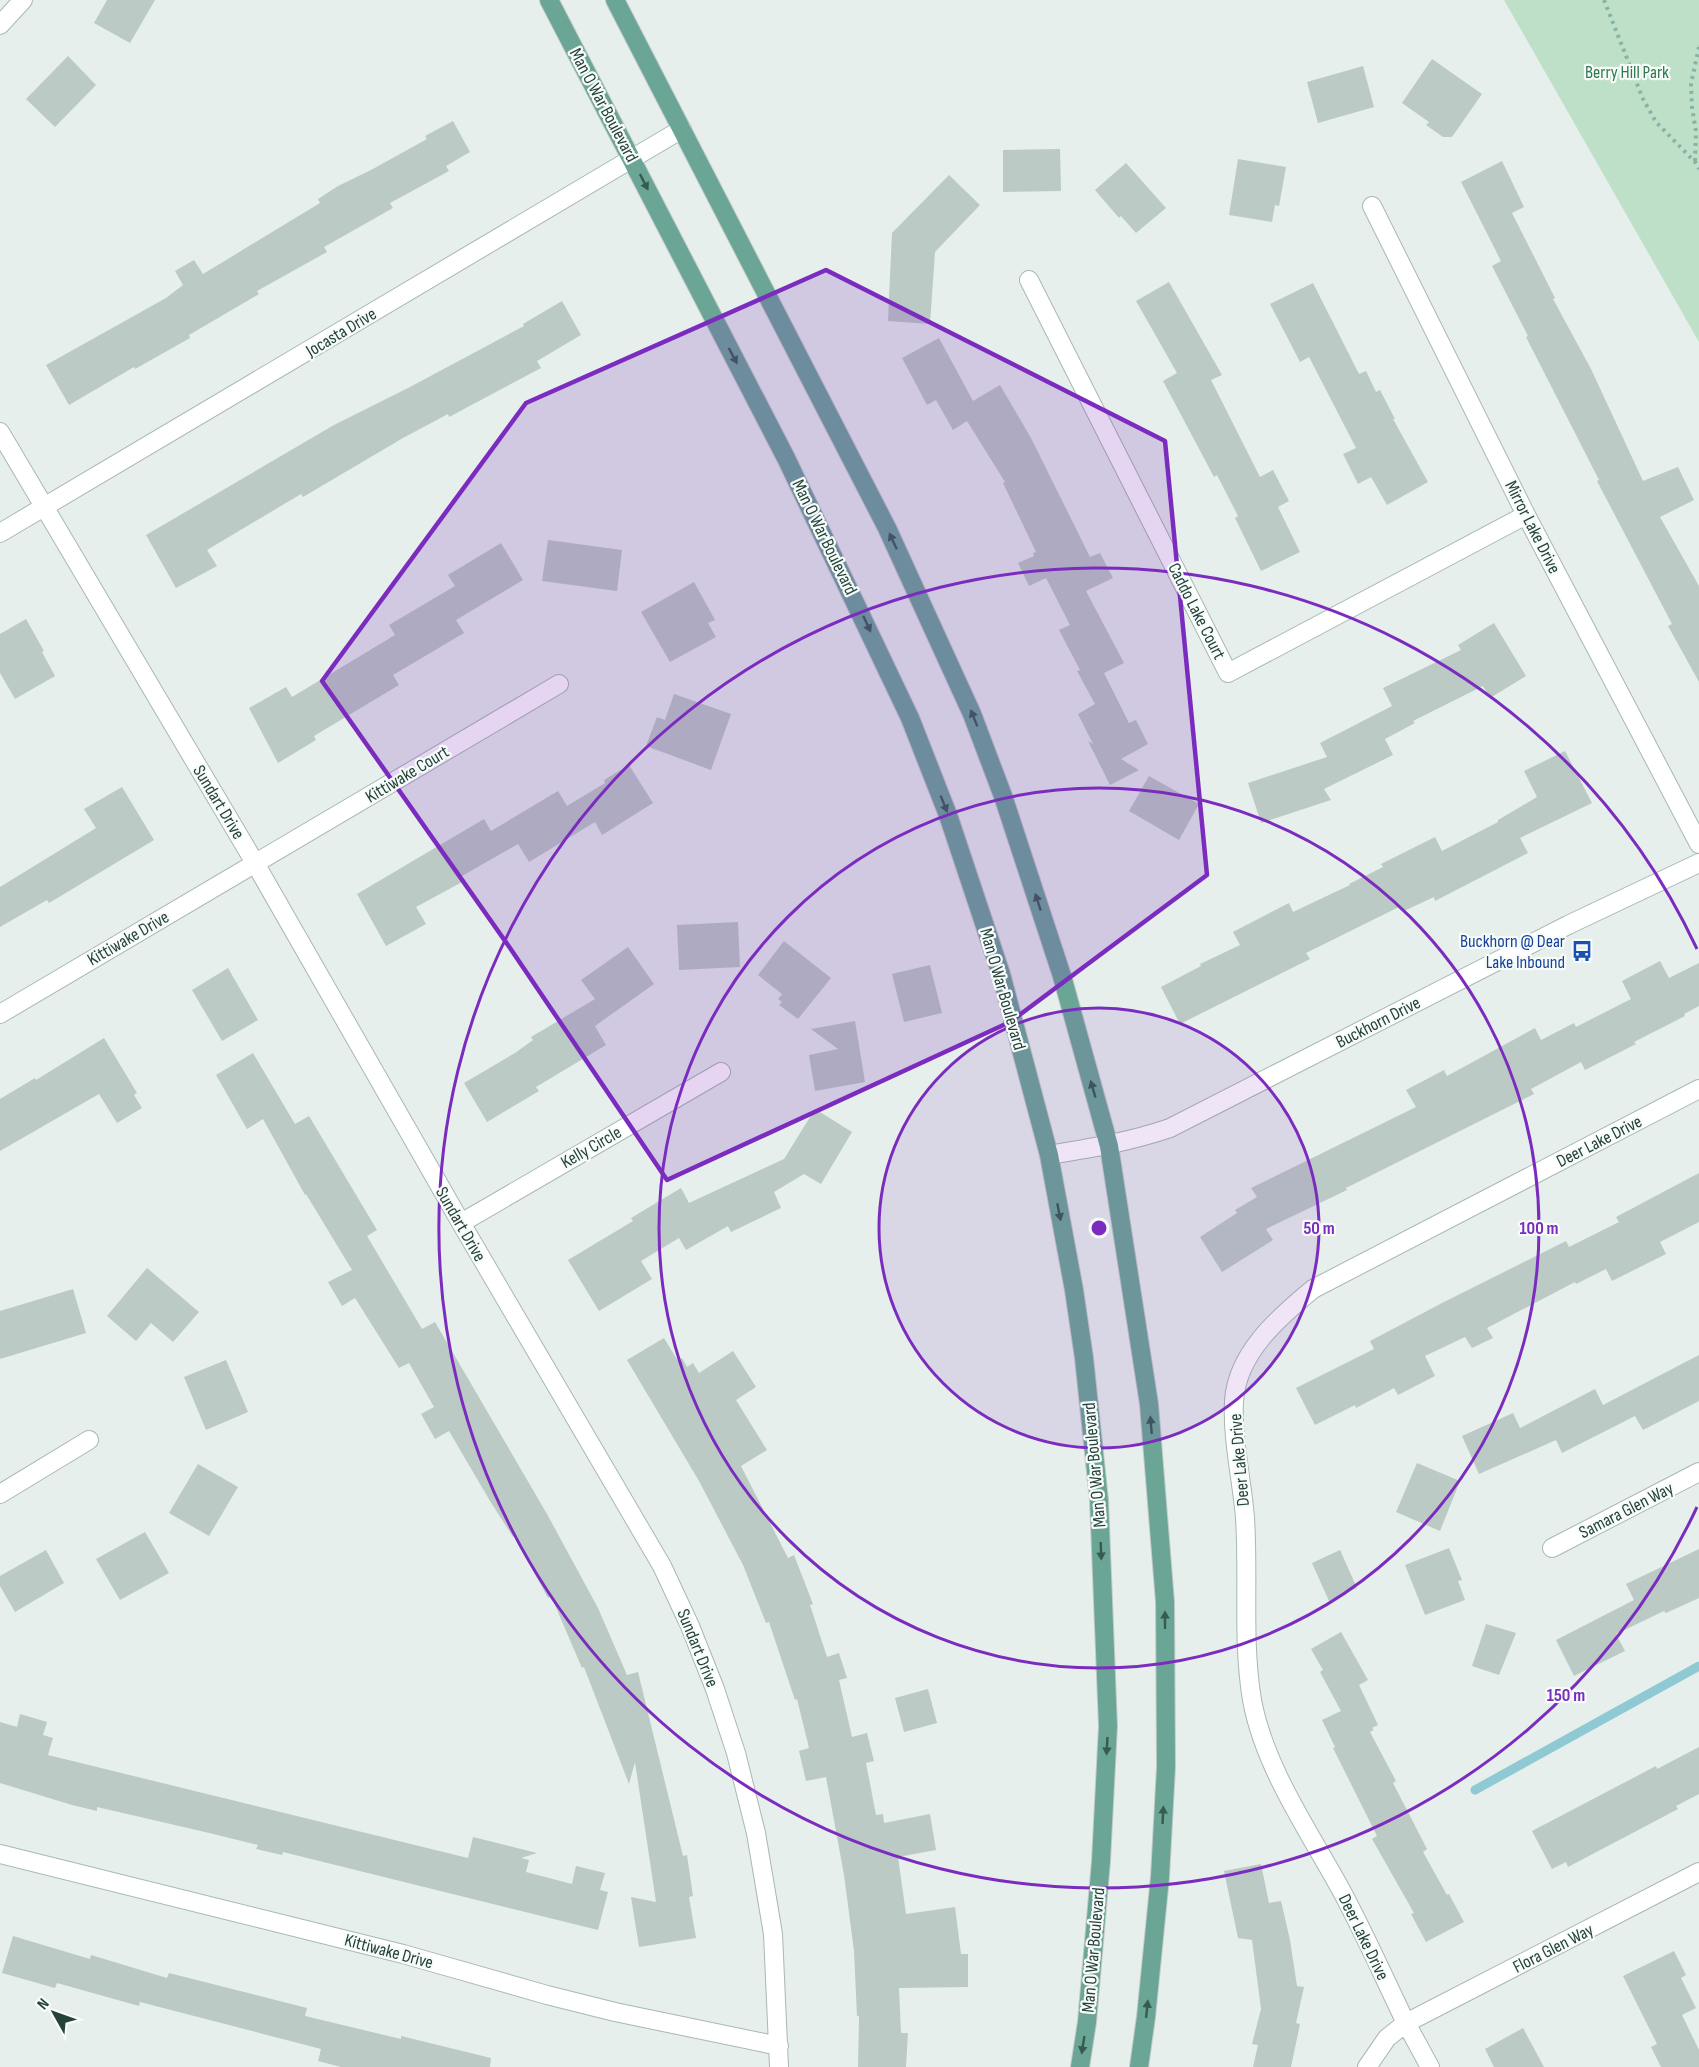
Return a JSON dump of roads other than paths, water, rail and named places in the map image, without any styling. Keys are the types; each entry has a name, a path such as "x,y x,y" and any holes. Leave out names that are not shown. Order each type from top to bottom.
{"main road":[{"name":"Man O War Boulevard","path":"549,0 786,458 910,718 948,815 1001,974 1049,1155 1083,1347 1098,1488 1108,1726 1101,1861 1087,2022 1080,2067"},
{"path":"615,0 887,528 972,714 1003,796 1062,976 1109,1146 1149,1404 1165,1602 1166,1767 1160,1877 1139,2067"}],"street":[{"path":"0,25 23,0"},
{"name":"Jocasta Drive","path":"0,533 682,129"},
{"name":"Mirror Lake Drive","path":"1372,206 1526,515 1699,844"},
{"name":"Caddo Lake Court","path":"1029,280 1228,673 1526,515"},
{"name":"Sundart Drive","path":"0,432 255,863 461,1223 662,1566 690,1626 715,1689 736,1753 756,1833 773,1934 779,2067"},
{"name":"Kittiwake Court","path":"255,863 559,684"},
{"name":"Kittiwake Drive","path":"0,1014 255,863"},
{"name":"Buckhorn Drive","path":"1049,1155 1137,1140 1180,1123 1568,925 1699,863"},
{"name":"Kelly Circle","path":"461,1223 721,1072"},
{"name":"Deer Lake Drive","path":"1430,2067 1351,1910 1281,1782 1263,1741 1255,1711 1247,1646 1245,1520 1234,1422 1234,1399 1241,1370 1258,1343 1281,1316 1313,1289 1699,1089"},
{"path":"0,1494 89,1440"},
{"name":"Samara Glen Way","path":"1552,1548 1699,1472"},
{"name":"Kittiwake Drive","path":"0,1854 403,1954 615,2012 778,2046"},
{"name":"Flora Glen Way","path":"1367,2067 1387,2038 1406,2023 1699,1872"}],"waterway":[{"path":"1475,1790 1699,1666"}],"place":[{"name":"Buckhorn @ Dear Lake Inbound","path":"1582,951"}],"park label":[{"name":"Berry Hill Park","path":"1627,72"}]}
